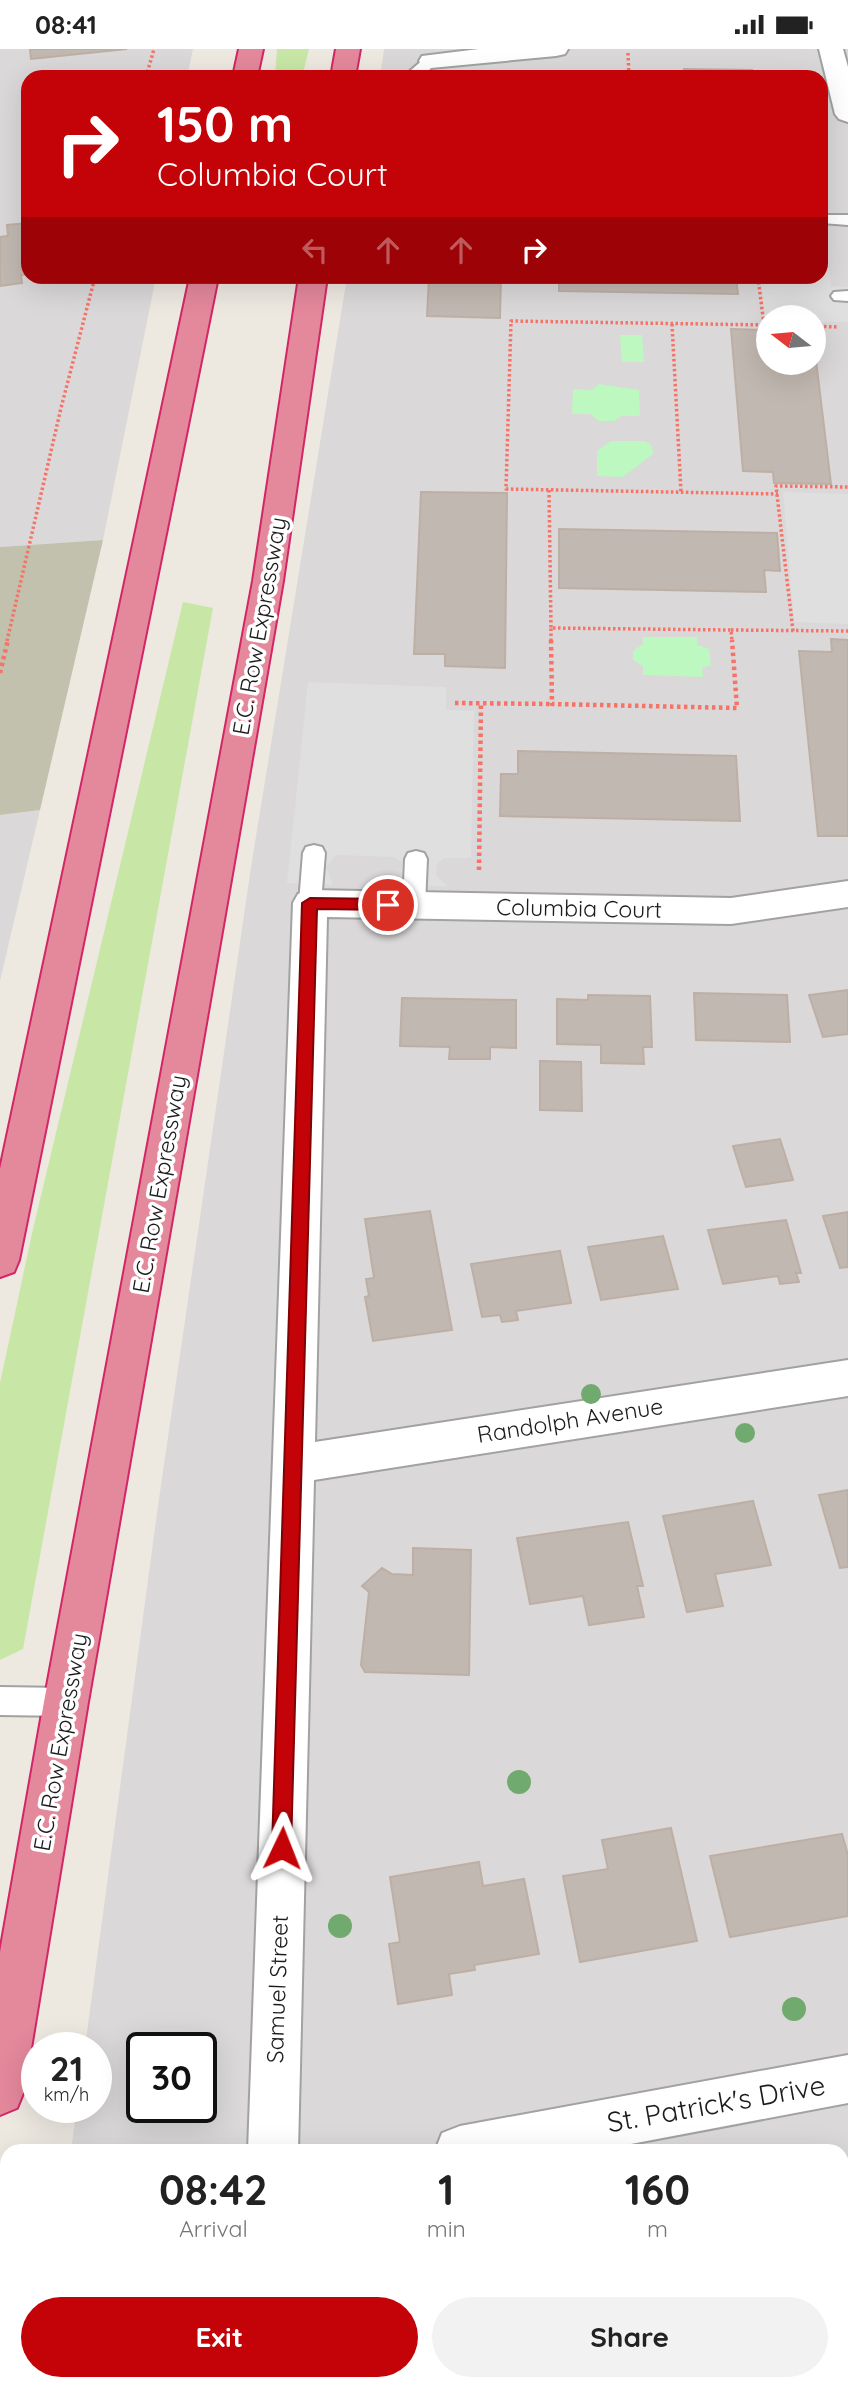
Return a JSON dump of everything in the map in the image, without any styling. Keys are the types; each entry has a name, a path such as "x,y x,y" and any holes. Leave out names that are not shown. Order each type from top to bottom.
{"highway":[{"path":"246,70 251,49"},
{"path":"344,70 348,49"},
{"path":"0,1260 203,284"},
{"name":"E.C. Row Expressway","path":"0,2091 66,1702 268,580 312,284"}],"street":[{"path":"431,61 556,49"},
{"path":"831,49 848,114"},
{"name":"Columbia Court","path":"310,903 732,911 848,894"},
{"name":"Samuel Street","path":"273,2144 310,903"},
{"name":"Randolph Avenue","path":"293,1464 848,1378"},
{"name":"St. Patrick's Drive","path":"498,2144 848,2079"}],"lane":[{"path":"420,70 431,61"},
{"path":"828,219 848,220"},
{"path":"310,903 314,853"},
{"path":"414,905 416,859"},
{"path":"0,1701 66,1702"}],"path":[{"path":"148,70 154,49"},
{"path":"628,53 629,70"},
{"path":"0,673 92,284"},
{"path":"759,284 763,305"},
{"path":"756,325 511,321 506,489 778,494"},
{"path":"672,324 681,492"},
{"path":"793,631 776,486 848,487"},
{"path":"550,489 552,704"},
{"path":"551,628 848,631"},
{"path":"455,703 737,708 731,630"},
{"path":"479,870 481,703"}],"shaded area":[{"path":"0,49 193,49 188,70 21,70 21,284 155,284 103,540 0,547"},
{"path":"384,49 848,49 848,2144 72,2144 75,2123 112,2123 112,2032 87,2032 158,1506 251,867 346,284 828,284 828,70 381,70"},
{"path":"829,268 831,286 848,287 848,322 826,322 826,305 763,305 761,284 828,284"},
{"path":"783,492 848,494 848,624 794,622"},
{"path":"103,540 40,810 0,815 0,547"},
{"path":"308,682 446,687 446,710 474,711 471,858 444,858 437,864 436,875 447,886 392,885 401,875 402,862 394,857 336,855 326,867 333,885 287,883"},
{"path":"40,810 0,981 0,815"}],"green space":[{"path":"277,49 309,49 304,70 276,70"},
{"path":"620,335 642,335 644,362 622,362"},
{"path":"599,384 639,390 640,416 622,416 614,421 599,421 590,414 572,414 573,389 592,390"},
{"path":"611,441 645,441 652,446 653,454 623,477 597,476 597,451"},
{"path":"183,602 213,608 23,1649 0,1660 0,1383 33,1229"},
{"path":"643,637 697,637 697,645 709,649 711,665 702,668 703,677 643,675 643,666 633,660 633,651 643,644"}],"building":[{"path":"30,49 127,49 31,59"},
{"path":"684,69 752,70 684,70"},
{"path":"21,224 21,283 0,286 0,237 8,236 7,225"},
{"path":"429,284 501,284 500,318 427,316"},
{"path":"559,284 737,284 738,294 559,291"},
{"path":"731,329 756,330 756,375 818,375 831,484 774,483 773,472 743,471"},
{"path":"421,492 507,493 505,668 445,666 445,654 414,654"},
{"path":"559,529 777,533 780,571 764,570 766,592 559,588"},
{"path":"831,639 848,640 848,836 818,836 799,651 832,652"},
{"path":"518,751 736,756 740,821 500,816 501,774 518,774"},
{"path":"848,990 848,1034 823,1037 809,995"},
{"path":"694,993 787,995 790,1042 696,1040"},
{"path":"588,995 650,996 652,1047 643,1047 644,1064 601,1063 601,1045 557,1044 557,999 588,1000"},
{"path":"402,998 516,1000 516,1048 490,1047 490,1059 449,1059 450,1047 400,1046"},
{"path":"540,1061 581,1062 582,1111 540,1110"},
{"path":"780,1139 793,1180 746,1187 733,1146"},
{"path":"430,1211 452,1330 373,1341 365,1297 369,1296 366,1279 374,1278 365,1219"},
{"path":"848,1212 848,1267 840,1268 823,1216"},
{"path":"786,1220 801,1273 796,1273 799,1282 780,1284 778,1276 723,1284 708,1230"},
{"path":"663,1236 678,1289 601,1300 588,1247"},
{"path":"560,1251 571,1303 516,1311 518,1320 502,1322 500,1315 482,1317 471,1264"},
{"path":"848,1490 848,1567 840,1568 819,1495"},
{"path":"753,1501 771,1565 715,1574 723,1606 687,1612 663,1516"},
{"path":"628,1522 643,1586 637,1586 644,1617 589,1625 583,1596 530,1604 517,1538"},
{"path":"413,1548 471,1550 469,1675 365,1672 361,1665 369,1592 362,1586 382,1568 392,1574 413,1575"},
{"path":"671,1828 697,1941 580,1962 563,1876 608,1869 602,1840"},
{"path":"842,1834 848,1855 848,1916 730,1937 710,1856"},
{"path":"479,1862 483,1886 524,1879 539,1954 474,1965 475,1970 449,1974 452,1995 398,2004 389,1944 400,1942 390,1877"}],"route":[{"path":"282,1848 310,903 388,905"}]}
